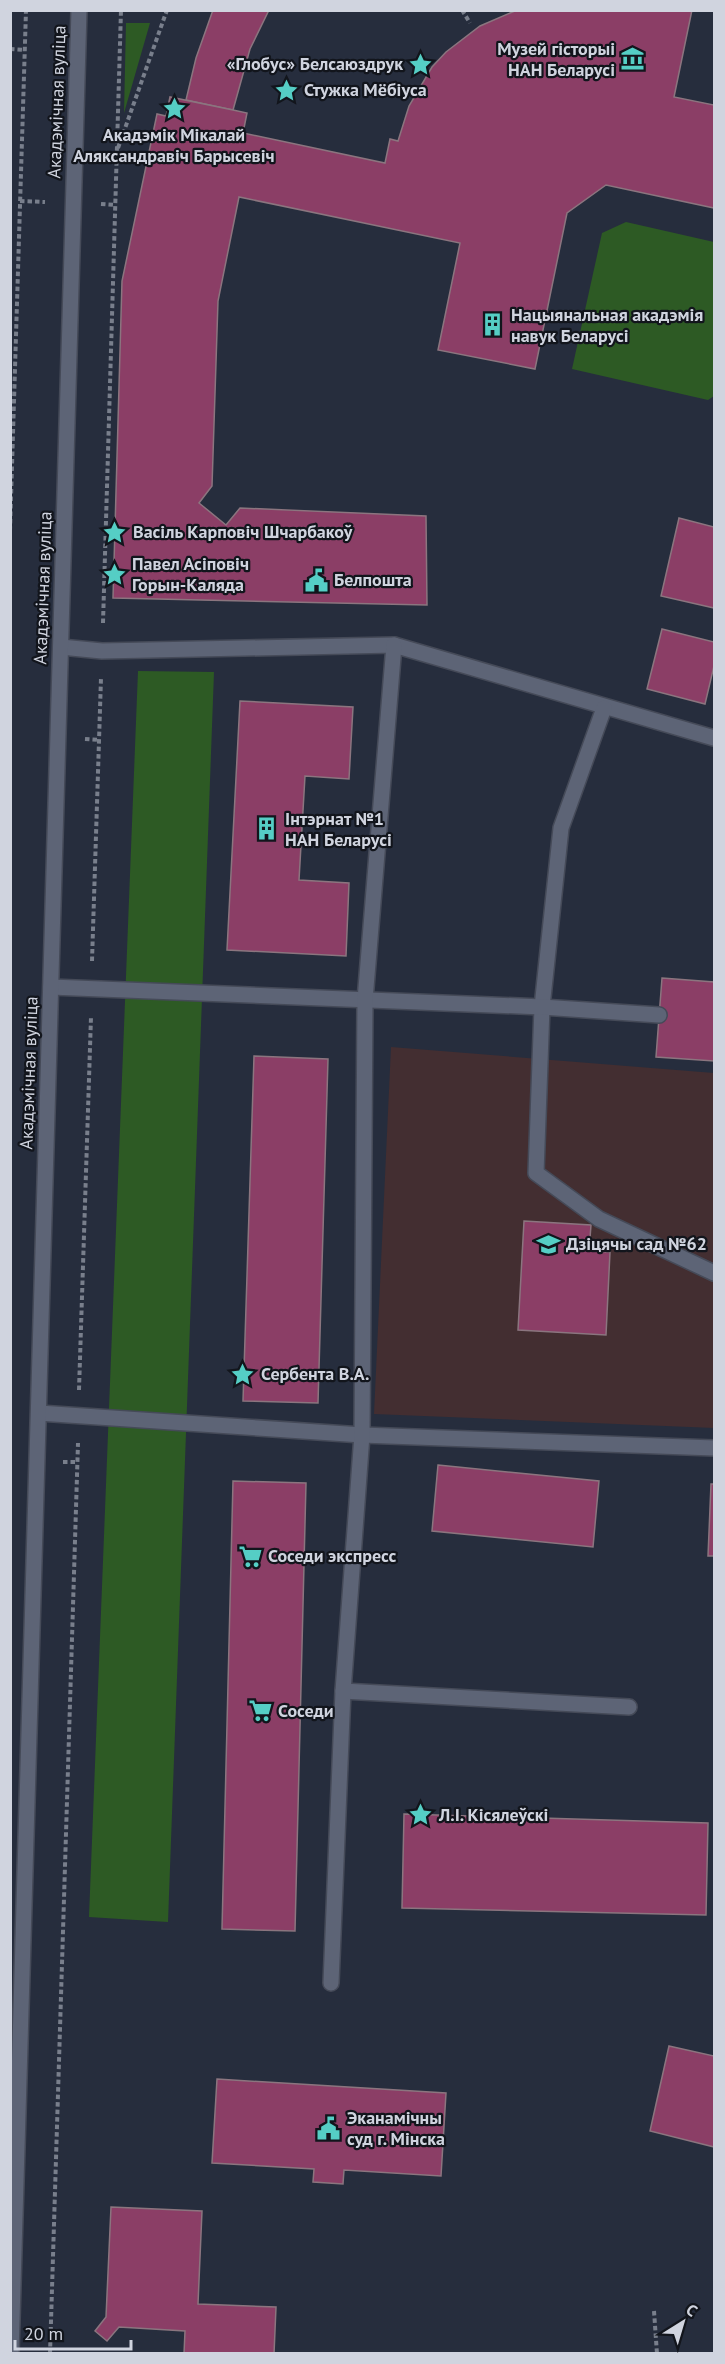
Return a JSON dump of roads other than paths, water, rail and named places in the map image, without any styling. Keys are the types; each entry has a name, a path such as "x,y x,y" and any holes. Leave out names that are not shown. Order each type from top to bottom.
{"street":[{"name":"Акадэмічная вуліца","path":"11,2354 79,10"},
{"path":"331,1983 343,1691 362,1435 365,1000 394,645"},
{"path":"61,647 102,651 394,645 604,708 714,738"},
{"path":"604,708 561,828 542,1007 536,1173 599,1219 714,1273"},
{"path":"51,987 542,1007 659,1015"},
{"path":"39,1413 362,1435 714,1448"},
{"path":"343,1691 629,1707"}],"place":[{"name":"Музей гісторыі НАН Беларусі","path":"633,59"},
{"name":"«Глобус» Белсаюздрук","path":"421,64"},
{"name":"Стужка Мёбіуса","path":"286,90"},
{"name":"Акадэмік Мікалай Аляксандравіч Барысевіч","path":"174,109"},
{"name":"Нацыянальная акадэмія навук Беларусі","path":"493,325"},
{"name":"Васіль Карповіч Шчарбакоў","path":"115,532"},
{"name":"Павел Асіповіч Горын-Каляда","path":"114,574"},
{"name":"Белпошта","path":"316,580"},
{"name":"Інтэрнат №1 НАН Беларусі","path":"267,829"},
{"name":"Дзіцячы сад №62","path":"548,1244"},
{"name":"Сербента В.А.","path":"243,1374"},
{"name":"Соседи экспресс","path":"250,1556"},
{"name":"Соседи","path":"260,1711"},
{"name":"Л.І. Кісялеўскі","path":"421,1815"},
{"name":"Эканамічны суд г. Мінска","path":"329,2128"}]}
